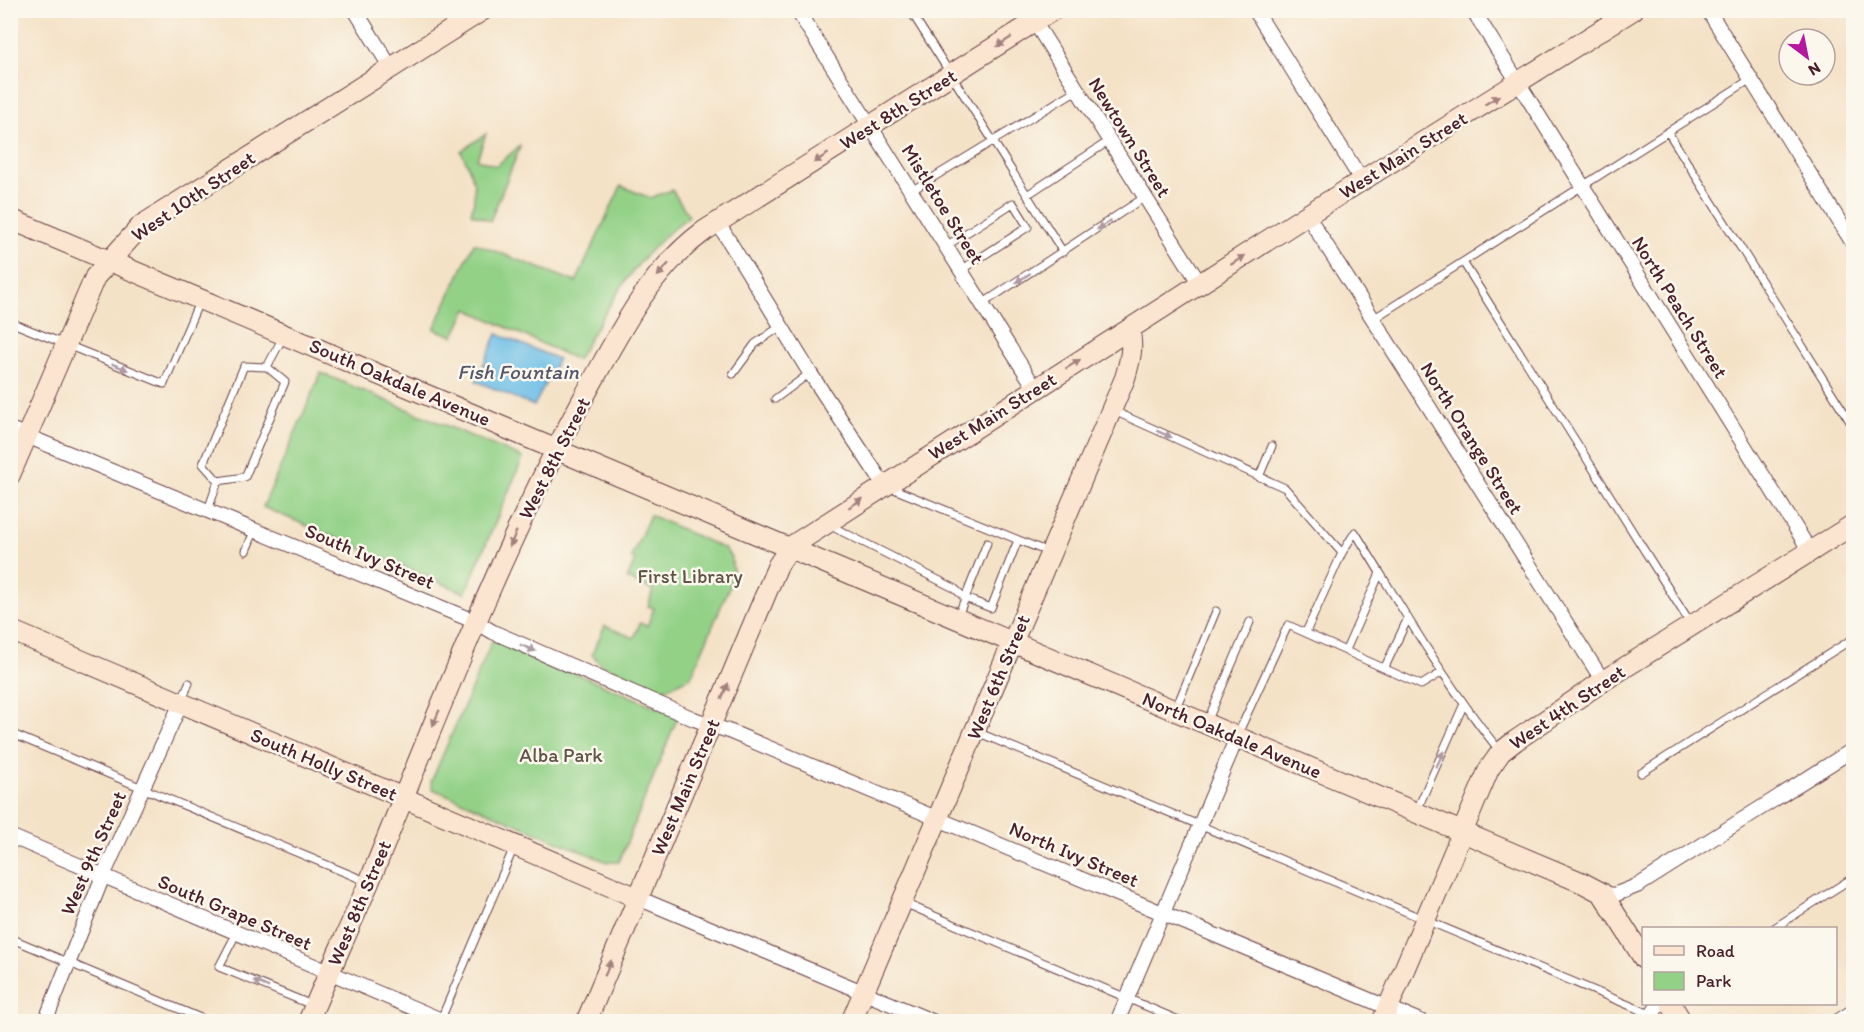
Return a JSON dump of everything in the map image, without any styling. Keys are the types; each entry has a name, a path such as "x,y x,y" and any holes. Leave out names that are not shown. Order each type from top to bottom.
{"street":[{"path":"355,10 391,68"},
{"name":"West 10th Street","path":"10,475 19,432 66,345 95,277 142,225 483,10"},
{"name":"Mistletoe Street","path":"797,10 1035,388"},
{"name":"West 8th Street","path":"311,1014 369,882 476,622 556,448 622,329 655,279 687,244 718,223 952,75 1031,16 1053,10"},
{"path":"1255,10 1362,181"},
{"name":"North Peach Street","path":"1473,10 1810,551"},
{"name":"West Main Street","path":"586,1022 778,565 789,547 824,522 1633,10"},
{"path":"1708,10 1854,245"},
{"name":"Newtown Street","path":"1031,16 1200,284"},
{"name":"North Orange Street","path":"1307,215 1603,681"},
{"name":"South Oakdale Avenue","path":"10,219 200,297 789,547"},
{"path":"718,223 810,373 884,485"},
{"name":"West 6th Street","path":"851,1022 1111,410 1131,360 1132,340 1129,329"},
{"name":"South Ivy Street","path":"19,432 476,622 504,637 711,725"},
{"name":"West 4th Street","path":"1385,1014 1489,769 1501,752 1603,681 1854,524"},
{"name":"North Oakdale Avenue","path":"789,547 1583,882 1602,893 1642,956"},
{"name":"South Holly Street","path":"10,630 638,898"},
{"name":"West 9th Street","path":"45,1022 103,876 181,703"},
{"name":"North Ivy Street","path":"711,725 1163,912 1385,1014 1422,1022"},
{"path":"1117,1022 1237,737"},
{"path":"1602,893 1614,895 1639,885 1854,749"},
{"name":"South Grape Street","path":"10,836 443,1021"},
{"path":"638,898 934,1022"},
{"path":"1648,1018 1658,1005"},
{"path":"1672,1005 1682,1022"},
{"path":"1837,1022 1854,1011"}],"lane":[{"path":"910,10 1063,252"},
{"path":"1373,319 1751,79"},
{"path":"912,191 1077,90"},
{"path":"1668,132 1854,428"},
{"path":"1027,195 1109,141"},
{"path":"982,303 1145,197"},
{"path":"946,246 1013,203 1028,227 961,270"},
{"path":"1463,262 1692,626"},
{"path":"10,322 164,384 200,297"},
{"path":"732,374 755,344 781,326"},
{"path":"267,367 285,333"},
{"path":"244,366 267,367 285,382 245,477 218,482 203,464 244,366"},
{"path":"775,399 810,373"},
{"path":"1111,410 1285,488 1342,553"},
{"path":"1259,477 1272,446"},
{"path":"208,510 218,482"},
{"path":"884,485 1050,553"},
{"path":"824,522 954,588 965,598 991,608 1018,540"},
{"path":"246,551 255,529"},
{"path":"1306,632 1342,553 1355,532 1441,673 1463,706 1501,752"},
{"path":"957,617 987,543"},
{"path":"1346,650 1380,573"},
{"path":"1175,711 1216,611"},
{"path":"1385,668 1408,618"},
{"path":"1206,724 1250,622"},
{"path":"1237,737 1288,625 1421,685 1441,673"},
{"path":"1641,773 1854,638"},
{"path":"181,703 189,683"},
{"path":"1416,812 1463,706"},
{"path":"974,731 1425,920 1648,1018"},
{"path":"10,733 369,882"},
{"path":"443,1021 515,845"},
{"path":"1776,927 1854,877"},
{"path":"902,902 1183,1022"},
{"path":"236,934 219,967 311,1014"},
{"path":"10,938 210,1022"}],"green space":[{"path":"486,134 477,159 496,166 521,145 490,221 471,213 474,196 473,181 461,151"},
{"path":"621,186 650,198 672,190 689,216 638,264 577,360 467,309 454,336 434,329 474,243 576,282"},
{"path":"321,373 523,458 465,593 263,507"},
{"name":"First Library","path":"650,515 725,549 731,557 734,576 691,677 664,690 600,664 592,654 605,626 634,638 640,623 647,626 654,608 648,606 653,590 627,579 635,560 631,558"},
{"name":"Alba Park","path":"493,639 678,716 619,862 607,862 433,789 431,782"}],"water":[{"name":"Fish Fountain","path":"497,334 558,359 534,406 476,381"}]}
